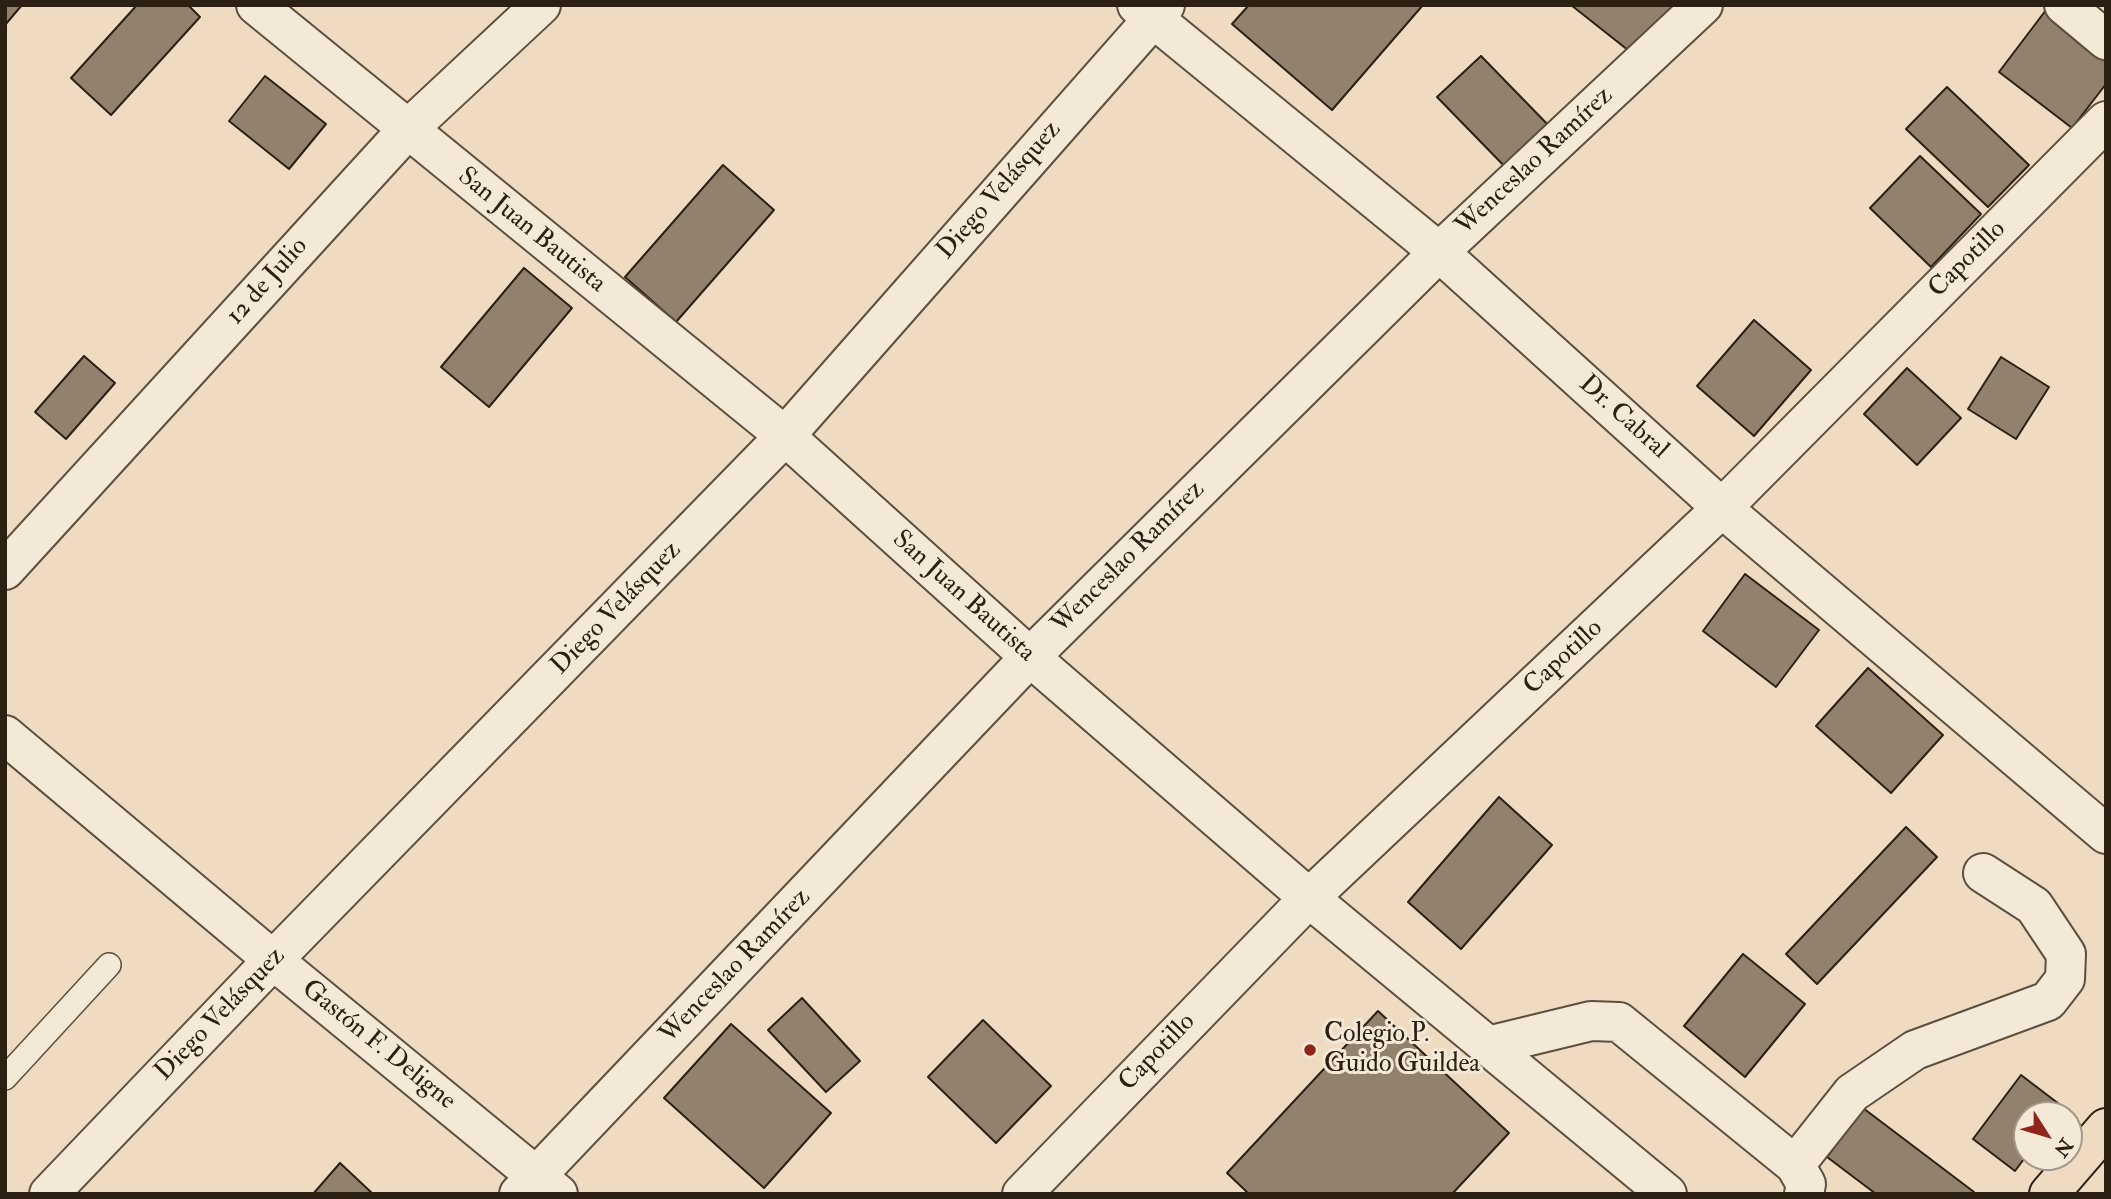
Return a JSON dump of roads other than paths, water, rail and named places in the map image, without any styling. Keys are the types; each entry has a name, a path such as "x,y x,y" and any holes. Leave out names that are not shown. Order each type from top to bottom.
{"main road":[{"path":"2049,1194 2106,1128"}],"street":[{"name":"San Juan Bautista","path":"256,5 785,436 1030,657 1308,898 1667,1194"},
{"name":"12 de Julio","path":"5,570 407,130 541,5"},
{"name":"Wenceslao Ramírez","path":"538,1188 1030,657 1439,252 1703,5"},
{"path":"2064,5 2106,40"},
{"name":"Dr. Cabral","path":"1151,9 1439,252 1722,508 2106,834"},
{"name":"Diego Velásquez","path":"49,1194 273,960 785,436 1151,9"},
{"name":"Capotillo","path":"1022,1194 1308,898 1722,508 2106,121"},
{"name":"Gastón F. Deligne","path":"5,735 273,960 538,1188"},
{"path":"1488,1046 1591,1021 1619,1022 1800,1179 1852,1093 1915,1050 2048,1001 2065,979 2066,954 2034,906 1983,873"}],"lane":[{"path":"5,1078 109,965"}],"place":[{"name":"Colegio P. Guido Guildea","path":"1310,1050"}]}
